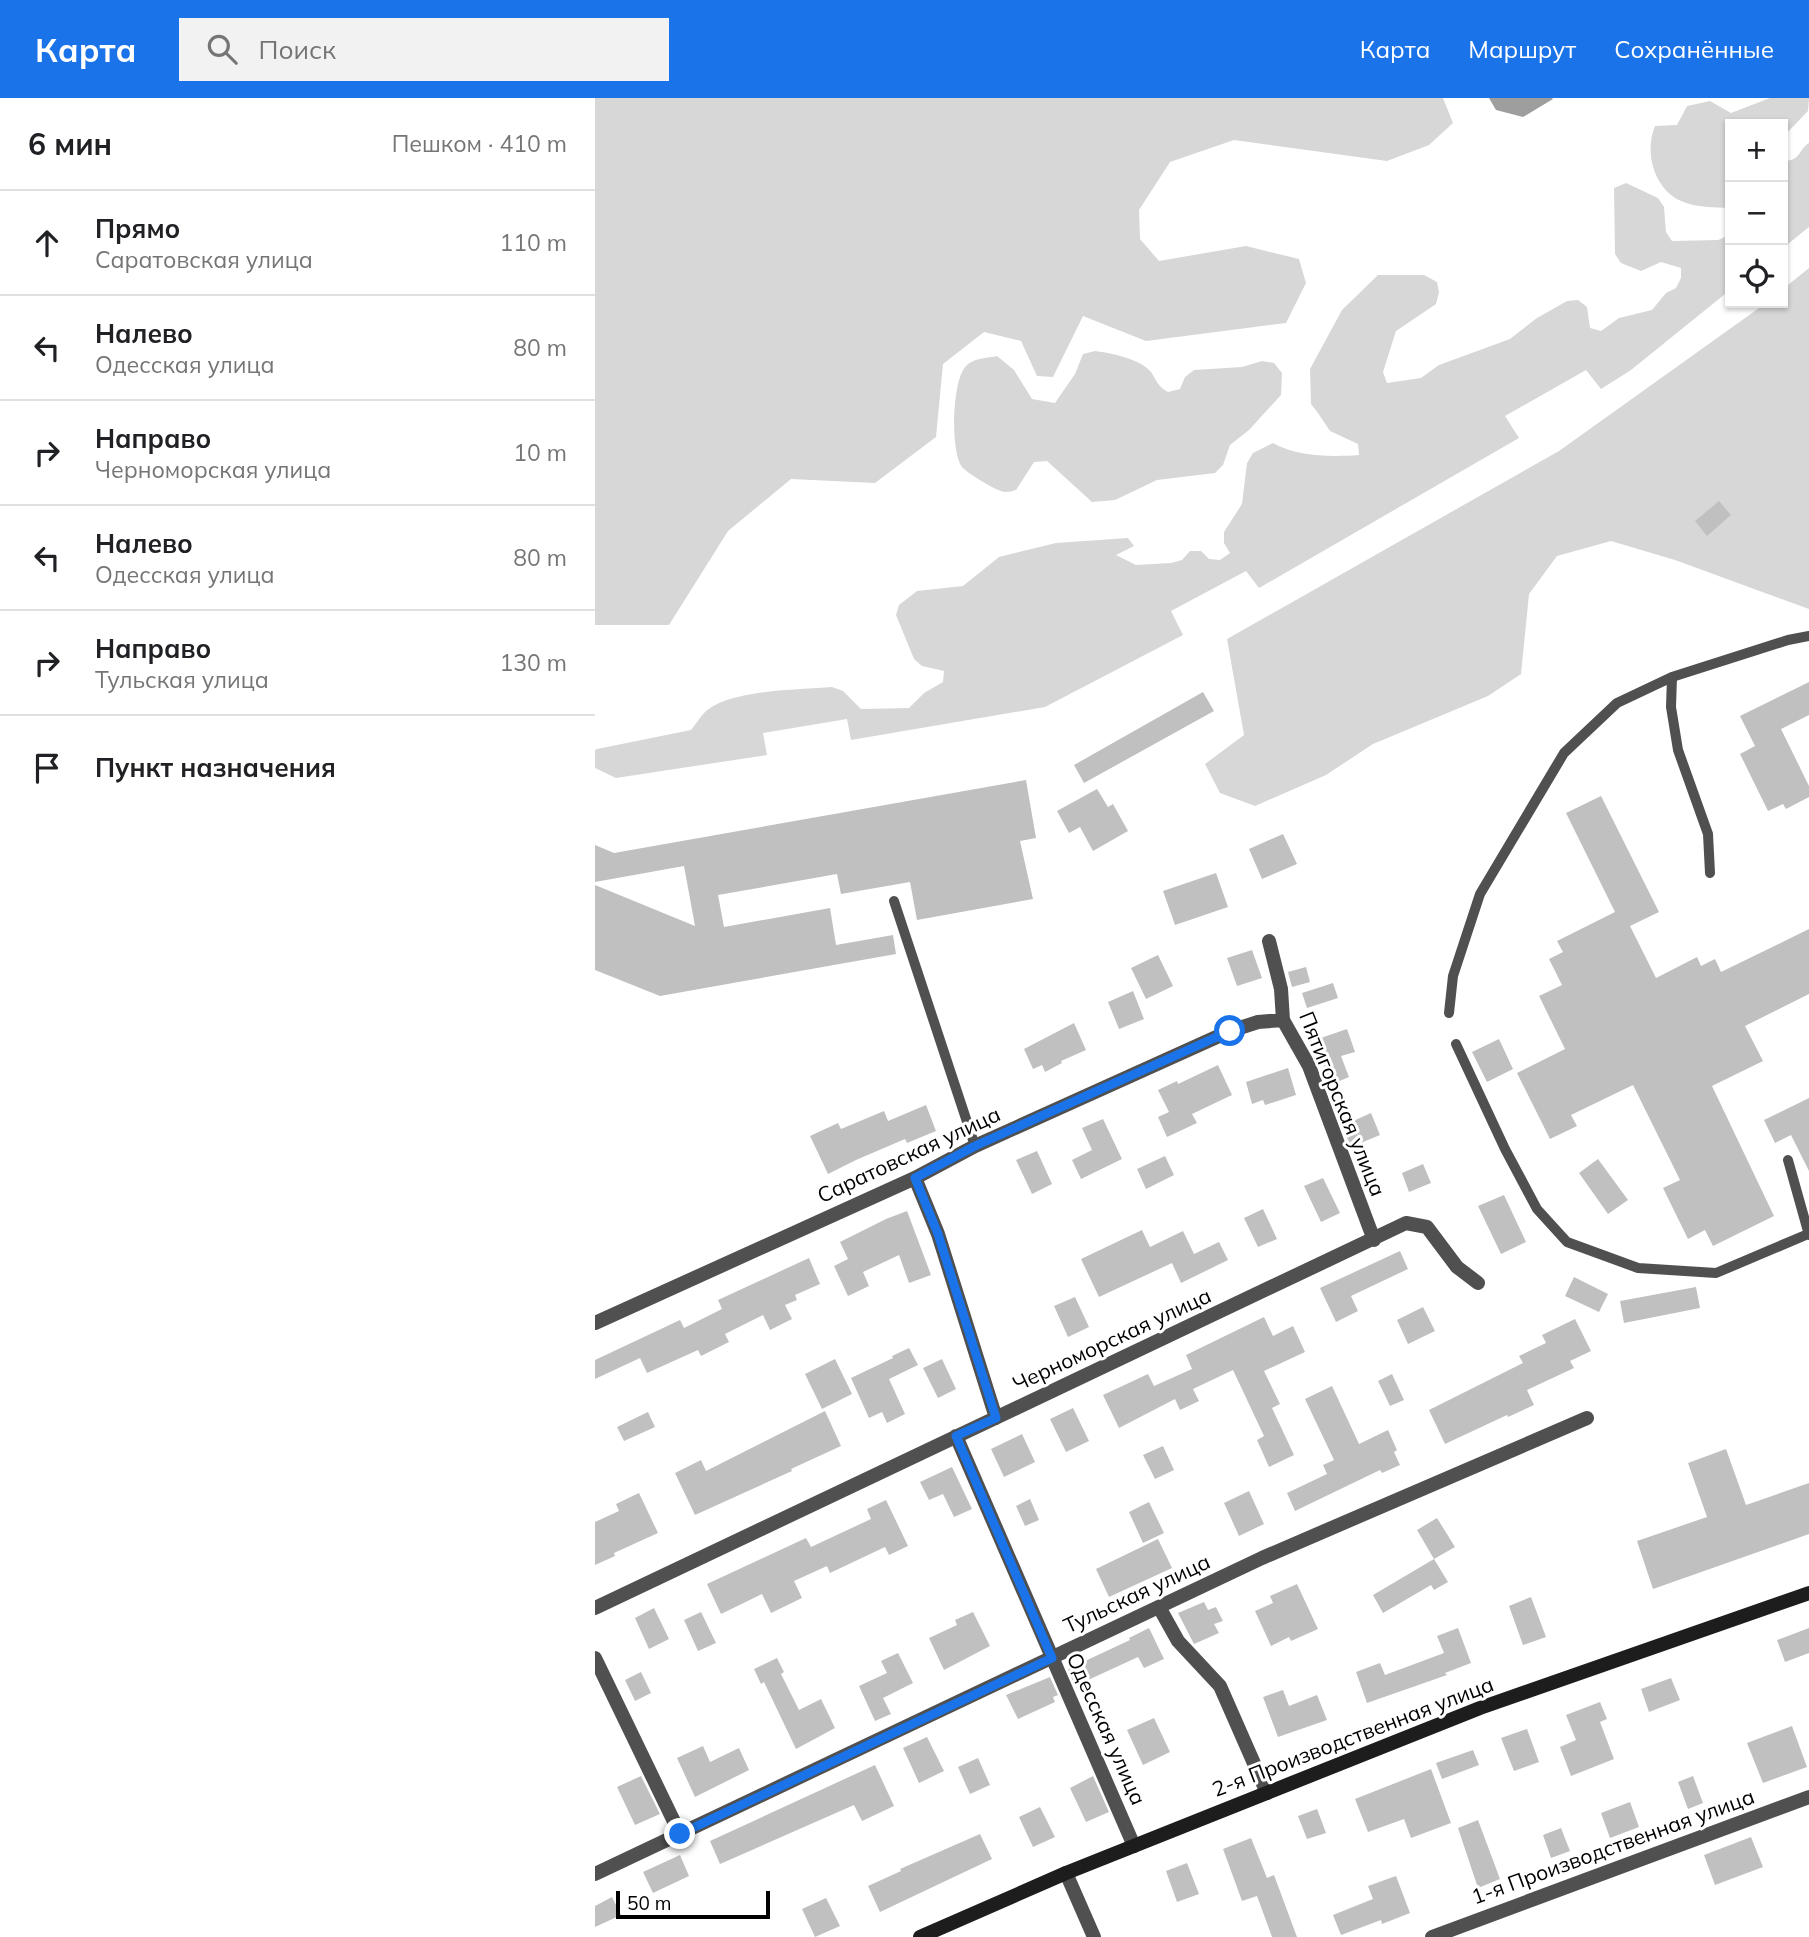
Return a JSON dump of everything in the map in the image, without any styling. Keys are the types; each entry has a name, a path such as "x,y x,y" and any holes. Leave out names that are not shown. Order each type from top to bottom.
{"street":[{"name":"Пятигорская улица","path":"1269,941 1281,989 1283,1020 1309,1066 1374,1240"},
{"name":"Саратовская улица","path":"595,1323 1230,1031 1258,1023 1283,1020"},
{"path":"915,1178 938,1234 996,1418"},
{"name":"Черноморская улица","path":"595,1608 1405,1223 1427,1227 1457,1267 1478,1283"},
{"name":"Тульская улица","path":"595,1874 1262,1558 1587,1418"},
{"name":"Одесская улица","path":"956,1436 1134,1846"},
{"name":"2-я Производственная улица","path":"920,1937 1066,1873 1480,1709 1809,1593"},
{"path":"1159,1607 1178,1640 1220,1686 1267,1793"},
{"path":"595,1658 680,1834"},
{"name":"1-я Производственная улица","path":"1431,1937 1809,1797"},
{"path":"1066,1873 1094,1937"}],"lane":[{"path":"1449,1013 1453,976 1480,894 1564,753 1617,703 1672,677 1788,640 1809,636"},
{"path":"1672,677 1671,707 1678,750 1708,834 1710,873"},
{"path":"894,901 975,1146"},
{"path":"1456,1044 1532,1200 1567,1242 1638,1268 1716,1273 1809,1234 1788,1160"}],"shaded area":[{"path":"595,98 1443,98 1453,123 1429,145 1387,161 1234,140 1170,162 1139,210 1140,239 1159,261 1246,246 1299,259 1306,283 1286,323 1146,341 1083,316 1053,377 1037,376 1021,341 984,332 943,364 936,437 875,483 791,479 728,531 669,625 595,625"},
{"path":"1489,98 1553,99 1523,117 1496,110"},
{"path":"1770,98 1809,98 1808,111 1788,132 1788,119 1725,119 1725,208 1705,207 1681,201 1664,188 1654,169 1651,147 1655,126 1677,125 1687,106 1710,101 1731,113"},
{"path":"1809,143 1809,227 1788,244 1788,161 1796,157"},
{"path":"1626,183 1658,198 1664,207 1666,232 1672,241 1718,240 1725,237 1725,294 1631,370 1601,389 1586,370 1505,416 1519,438 1259,588 1246,571 1171,611 1183,635 1045,707 851,740 847,719 763,733 767,755 616,778 595,768 597,749 691,730 705,712 716,704 747,695 832,687 843,691 861,709 909,708 924,693 943,682 944,671 922,666 914,659 896,615 899,605 917,591 963,586 999,557 1056,543 1128,538 1134,546 1116,555 1136,565 1171,563 1182,560 1190,551 1201,551 1209,559 1220,560 1230,553 1224,543 1224,532 1242,504 1247,463 1253,453 1273,443 1304,453 1326,456 1359,455 1358,444 1330,431 1311,404 1310,369 1342,310 1378,275 1424,275 1437,282 1439,292 1436,304 1396,331 1383,372 1387,383 1421,378 1439,365 1510,339 1537,318 1567,301 1578,300 1587,307 1590,328 1601,331 1619,318 1652,310 1666,293 1676,288 1681,278 1681,268 1661,262 1641,271 1621,263 1615,254 1614,188"},
{"path":"1809,268 1809,609 1675,560 1611,541 1557,556 1529,594 1521,674 1488,696 1373,744 1326,775 1255,806 1220,793 1205,764 1244,735 1227,639 1559,451 1759,308 1788,308 1788,285"},
{"path":"1095,351 1133,360 1146,367 1168,392 1180,389 1185,377 1194,370 1242,367 1262,361 1274,363 1282,373 1281,395 1249,430 1230,445 1223,465 1215,473 1157,480 1115,500 1092,502 1047,461 1034,462 1016,490 1006,492 990,486 962,467 958,459 954,432 955,400 961,374 969,363 997,356 1014,370 1032,399 1055,403 1075,374 1083,354"}],"building":[{"path":"1719,501 1731,515 1707,536 1695,521"},
{"path":"1809,682 1809,715 1781,729 1809,786 1809,797 1786,809 1783,804 1768,811 1740,754 1755,746 1740,716"},
{"path":"1203,692 1214,711 1084,783 1074,765"},
{"path":"1026,780 1036,838 1020,841 1033,899 917,920 910,882 841,894 837,874 718,895 724,927 830,908 836,945 893,935 896,954 660,996 595,970 595,885 695,926 684,866 595,882 595,845 614,853"},
{"path":"1097,789 1108,807 1113,804 1128,831 1093,851 1080,827 1069,833 1057,811"},
{"path":"1601,796 1659,912 1630,926 1656,978 1697,957 1701,966 1715,959 1721,972 1809,929 1809,994 1745,1026 1763,1061 1712,1086 1774,1216 1713,1246 1705,1230 1688,1239 1663,1188 1680,1180 1633,1085 1571,1115 1577,1126 1550,1139 1517,1073 1565,1049 1539,996 1562,985 1549,959 1563,952 1557,941 1615,912 1566,813"},
{"path":"1283,834 1297,864 1262,879 1249,849"},
{"path":"1216,873 1228,907 1175,925 1163,891"},
{"path":"1252,950 1262,978 1237,986 1227,958"},
{"path":"1158,955 1173,986 1146,999 1131,968"},
{"path":"1306,967 1310,982 1292,987 1288,972"},
{"path":"1333,983 1338,998 1307,1008 1302,993"},
{"path":"1133,991 1144,1019 1119,1029 1108,1002"},
{"path":"1074,1023 1086,1050 1061,1061 1062,1063 1045,1072 1042,1065 1033,1069 1024,1049"},
{"path":"1347,1029 1355,1052 1341,1056 1349,1077 1330,1085 1315,1040"},
{"path":"1499,1039 1513,1069 1487,1082 1472,1052"},
{"path":"1218,1065 1232,1095 1192,1114 1197,1123 1167,1137 1158,1117 1169,1112 1158,1090 1177,1081 1178,1084"},
{"path":"1288,1068 1296,1095 1265,1105 1263,1100 1252,1104 1246,1082"},
{"path":"1809,1098 1809,1171 1791,1135 1775,1143 1764,1120"},
{"path":"926,1105 936,1131 907,1143 905,1139 828,1174 810,1136 838,1123 841,1129 884,1111 888,1121"},
{"path":"1371,1113 1380,1135 1351,1147 1342,1126"},
{"path":"1103,1119 1122,1159 1081,1179 1072,1160 1092,1150 1082,1128"},
{"path":"1037,1151 1052,1184 1032,1194 1016,1160"},
{"path":"1165,1156 1174,1175 1146,1189 1137,1169"},
{"path":"1598,1159 1628,1200 1608,1214 1579,1173"},
{"path":"1423,1164 1431,1183 1409,1192 1402,1173"},
{"path":"1323,1178 1340,1213 1321,1222 1304,1186"},
{"path":"1504,1195 1526,1242 1501,1254 1478,1206"},
{"path":"1263,1209 1277,1239 1258,1247 1244,1218"},
{"path":"907,1211 931,1275 909,1283 899,1255 863,1272 869,1286 848,1296 834,1266 848,1259 840,1242"},
{"path":"1142,1230 1150,1247 1183,1231 1194,1254 1219,1242 1228,1260 1181,1283 1172,1263 1099,1297 1081,1259"},
{"path":"1400,1251 1408,1269 1351,1296 1358,1311 1336,1322 1320,1288"},
{"path":"809,1258 820,1284 795,1295 797,1300 785,1305 792,1319 770,1330 763,1315 725,1334 729,1342 701,1356 698,1350 647,1373 640,1358 595,1379 595,1360 680,1320 684,1328 722,1309 718,1300"},
{"path":"1574,1277 1608,1294 1599,1312 1565,1296"},
{"path":"1696,1287 1700,1308 1624,1323 1620,1301"},
{"path":"1075,1297 1089,1327 1068,1337 1054,1306"},
{"path":"1423,1307 1435,1331 1408,1344 1397,1320"},
{"path":"1264,1317 1273,1336 1293,1326 1305,1352 1264,1371 1280,1404 1272,1408 1294,1455 1269,1467 1257,1440 1264,1436 1233,1370 1193,1389 1199,1401 1180,1410 1175,1399 1119,1428 1103,1395 1148,1374 1154,1386 1192,1369 1186,1355"},
{"path":"1575,1319 1591,1351 1570,1361 1574,1368 1527,1390 1534,1405 1445,1444 1429,1410 1523,1363 1519,1356 1546,1343 1542,1335"},
{"path":"909,1348 918,1365 889,1379 905,1414 887,1423 882,1412 869,1418 851,1378"},
{"path":"835,1359 852,1394 822,1409 805,1374"},
{"path":"942,1359 956,1389 938,1398 923,1368"},
{"path":"1392,1374 1404,1400 1390,1406 1378,1381"},
{"path":"1332,1386 1359,1444 1388,1430 1400,1465 1382,1473 1380,1470 1295,1511 1287,1493 1327,1474 1323,1465 1334,1460 1305,1399"},
{"path":"1073,1408 1089,1441 1066,1452 1050,1419"},
{"path":"825,1411 841,1446 695,1515 675,1473 701,1460 706,1471"},
{"path":"648,1412 655,1427 624,1441 617,1427"},
{"path":"1022,1434 1035,1462 1004,1477 991,1449"},
{"path":"1163,1446 1174,1470 1155,1479 1143,1455"},
{"path":"1726,1449 1746,1505 1809,1483 1809,1534 1653,1589 1637,1541 1707,1517 1688,1463"},
{"path":"952,1467 972,1509 954,1517 943,1494 929,1500 920,1482"},
{"path":"1249,1491 1264,1524 1239,1536 1224,1503"},
{"path":"639,1493 658,1533 595,1565 595,1522 619,1511 616,1504"},
{"path":"1030,1499 1039,1520 1025,1526 1016,1506"},
{"path":"886,1500 908,1546 889,1555 885,1547 830,1573 827,1566 794,1581 802,1598 771,1613 762,1594 721,1614 707,1584 806,1538 811,1547 871,1519 867,1509"},
{"path":"1149,1502 1164,1533 1143,1543 1129,1512"},
{"path":"1437,1518 1455,1547 1434,1559 1417,1530"},
{"path":"1158,1539 1172,1568 1109,1597 1096,1569"},
{"path":"1434,1559 1448,1582 1434,1590 1431,1585 1383,1613 1373,1595"},
{"path":"1297,1584 1318,1629 1291,1641 1289,1637 1271,1646 1255,1611 1273,1603 1270,1596"},
{"path":"1531,1597 1546,1637 1523,1645 1509,1606"},
{"path":"1204,1602 1208,1610 1216,1607 1223,1621 1214,1624 1219,1633 1194,1644 1178,1613"},
{"path":"654,1608 669,1639 649,1649 635,1618"},
{"path":"701,1612 716,1643 698,1651 684,1620"},
{"path":"973,1612 990,1646 944,1670 929,1638 957,1625 955,1620"},
{"path":"1149,1628 1164,1659 1144,1668 1138,1657 1075,1686 1068,1669 1130,1640 1129,1638"},
{"path":"1458,1628 1471,1663 1445,1673 1447,1675 1367,1703 1356,1672 1380,1663 1385,1675 1444,1653 1437,1636"},
{"path":"1809,1628 1809,1653 1785,1662 1777,1640"},
{"path":"898,1653 913,1683 883,1698 891,1714 875,1721 859,1686 887,1673 881,1661"},
{"path":"777,1658 784,1672 781,1674 799,1710 821,1699 835,1728 796,1749 764,1682 761,1684 754,1669"},
{"path":"641,1672 651,1693 635,1701 625,1680"},
{"path":"1050,1677 1058,1695 1053,1697 1055,1702 1018,1719 1006,1695"},
{"path":"1671,1678 1680,1700 1649,1712 1641,1689"},
{"path":"1283,1690 1289,1706 1317,1695 1327,1720 1278,1737 1263,1697"},
{"path":"1600,1702 1607,1719 1600,1722 1614,1759 1571,1776 1560,1747 1576,1740 1566,1715"},
{"path":"1154,1718 1170,1752 1143,1765 1127,1730"},
{"path":"1792,1726 1807,1767 1763,1783 1747,1743"},
{"path":"1527,1729 1539,1762 1514,1771 1501,1738"},
{"path":"927,1737 944,1771 919,1783 903,1748"},
{"path":"703,1746 710,1762 739,1748 749,1770 695,1797 677,1758"},
{"path":"1473,1750 1479,1765 1442,1779 1436,1763"},
{"path":"978,1758 990,1785 970,1794 958,1767"},
{"path":"875,1765 894,1806 862,1821 854,1805 720,1864 710,1841"},
{"path":"1431,1769 1451,1823 1411,1838 1404,1819 1368,1832 1355,1799"},
{"path":"641,1776 660,1814 635,1825 617,1787"},
{"path":"1093,1776 1109,1812 1086,1822 1070,1788"},
{"path":"1693,1776 1703,1803 1688,1809 1678,1782"},
{"path":"1630,1802 1639,1827 1610,1838 1601,1813"},
{"path":"1040,1807 1055,1837 1033,1847 1019,1817"},
{"path":"1317,1809 1326,1833 1307,1839 1298,1816"},
{"path":"1478,1820 1500,1879 1478,1888 1458,1828"},
{"path":"1561,1828 1570,1851 1551,1858 1543,1835"},
{"path":"980,1834 992,1859 880,1912 868,1886"},
{"path":"1751,1837 1763,1867 1715,1885 1704,1855"},
{"path":"1251,1838 1267,1878 1274,1875 1297,1937 1272,1937 1257,1896 1242,1901 1223,1849"},
{"path":"680,1855 689,1876 653,1893 643,1872"},
{"path":"1187,1863 1199,1894 1177,1902 1166,1871"},
{"path":"1396,1876 1410,1913 1382,1924 1381,1920 1341,1935 1333,1915 1373,1899 1368,1886"},
{"path":"612,1897 621,1915 595,1927 595,1906"},
{"path":"826,1898 840,1926 815,1937 802,1909"}],"route":[{"path":"680,1834 1052,1658 956,1436 996,1418 938,1234 915,1178 975,1146 1230,1031"}]}
